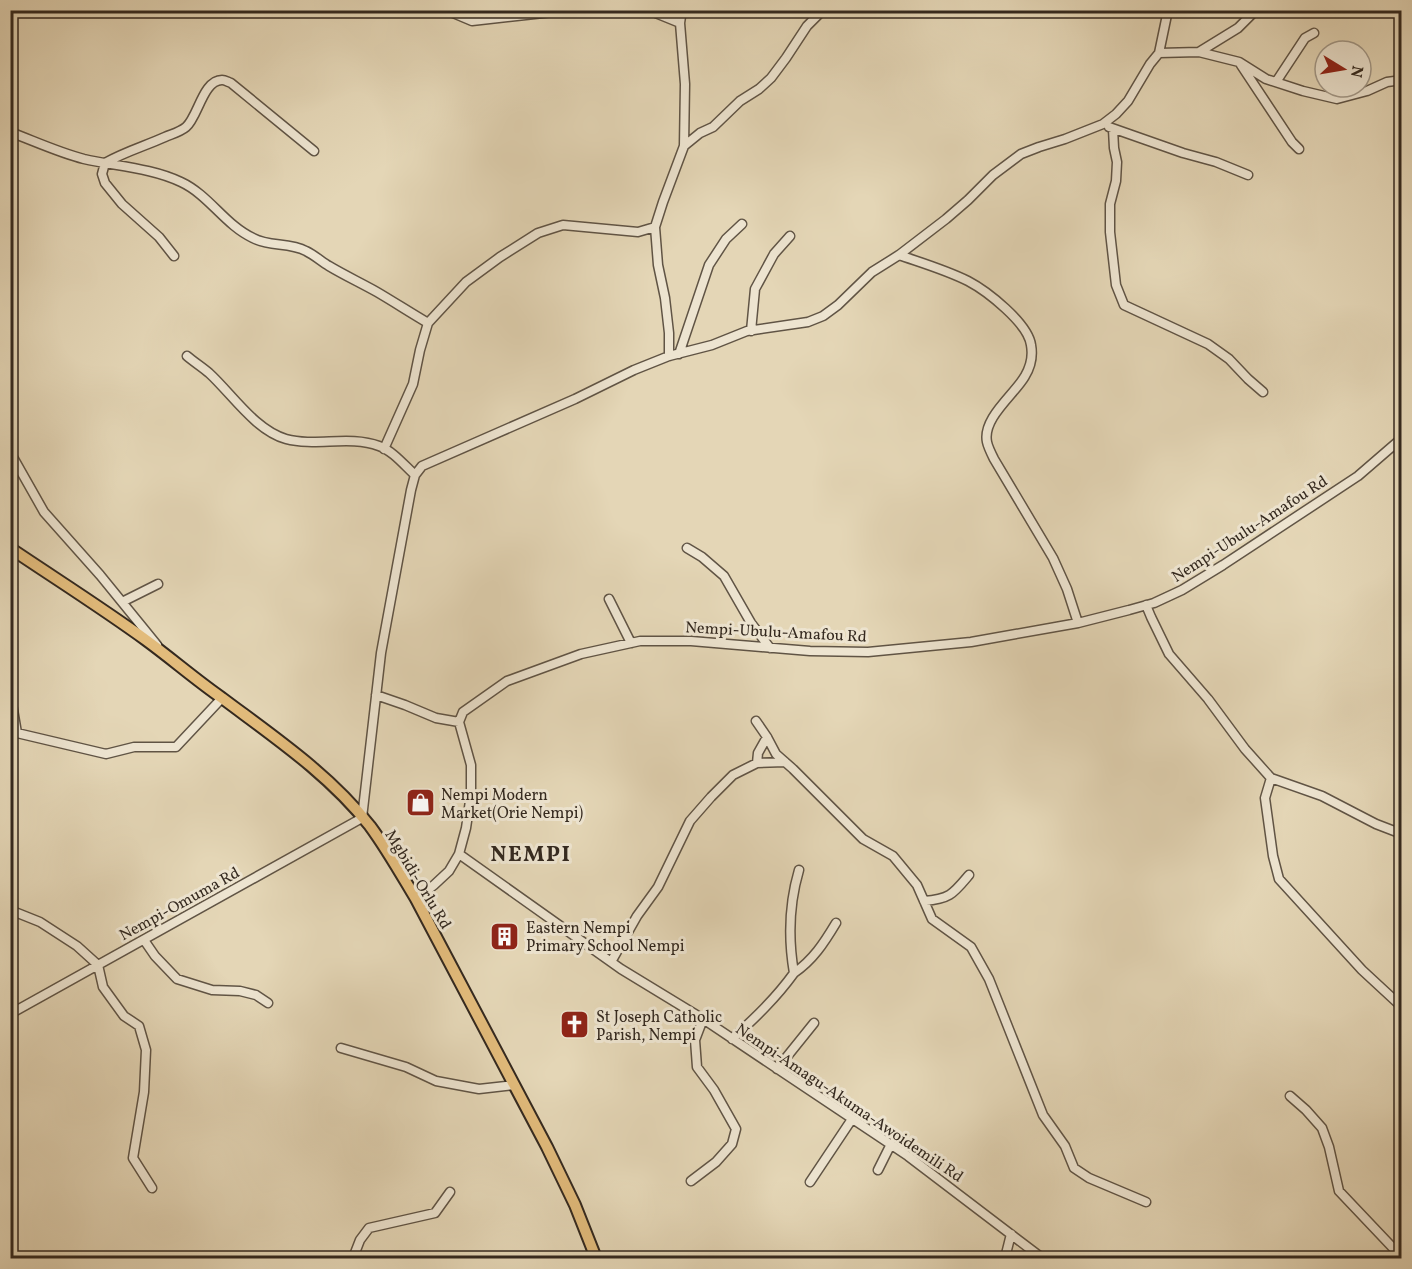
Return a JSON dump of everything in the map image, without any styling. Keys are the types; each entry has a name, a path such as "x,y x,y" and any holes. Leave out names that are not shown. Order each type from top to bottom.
{"main road":[{"name":"Mgbidi-Orlu Rd","path":"10,548 164,653 287,745 346,798 394,860 416,899 547,1147 575,1205 596,1258"}],"street":[{"path":"446,10 472,21 571,10"},
{"path":"648,10 680,23"},
{"path":"669,356 669,333 658,265 655,227 684,146 685,84 680,23 682,10"},
{"path":"684,146 713,127 740,101 771,78 807,26 823,10"},
{"path":"362,818 381,653 411,490 415,475 422,466 669,356 712,345 752,331 808,322 824,315 838,305 872,272 899,255 945,219 993,175 1021,154 1103,124 1116,114 1128,101 1159,53 1168,10"},
{"path":"1199,52 1238,28 1256,10"},
{"path":"1276,82 1305,38 1314,33"},
{"path":"1159,53 1199,52 1239,62 1266,79 1337,99 1387,82 1401,80"},
{"path":"1239,62 1299,149"},
{"path":"174,256 159,237 122,204 105,183 102,174 105,163 187,126 209,87 222,80 231,83 314,151"},
{"path":"1103,124 1182,153 1216,162 1248,176"},
{"path":"1113,129 1117,162 1116,181 1110,204 1110,232 1116,285 1124,305 1208,344 1229,359 1263,392"},
{"path":"10,132 80,158 139,169 182,182 253,239 304,250 428,323"},
{"path":"679,354 709,265 726,239 742,224"},
{"path":"384,448 414,384 428,323 466,282 538,233 563,225 638,232 655,227"},
{"path":"752,331 754,289 774,254 790,236"},
{"path":"899,255 969,281 992,296 1026,332 1031,343 1032,359 1025,376 993,419 987,430 986,441 994,459 1053,558 1078,622"},
{"path":"187,356 208,372 252,417 271,432 286,439 315,442 359,441 378,446 384,448 415,475"},
{"name":"Nempi-Ubulu-Amafou Rd","path":"459,722 463,712 507,681 580,654 631,643 649,640 691,641 810,651 868,652 971,642 1078,622 1146,605 1182,590 1223,566 1358,476 1401,438"},
{"path":"10,452 44,512 100,575 164,653"},
{"path":"687,548 702,556 724,576 751,623 770,648"},
{"path":"122,602 158,584"},
{"path":"609,599 631,643"},
{"path":"1146,605 1169,654 1271,778 1322,796 1376,824 1401,834"},
{"path":"10,692 17,734 106,754 134,747 176,747 222,698"},
{"path":"376,695 436,718 459,722 471,765 466,828 459,854 449,871 416,899"},
{"path":"756,721 776,754 863,839 893,856 917,885 932,919 971,947 988,979 1043,1115 1065,1146 1074,1168 1089,1178 1146,1202"},
{"path":"757,763 758,753 767,737"},
{"path":"612,962 637,916 658,887 690,821 711,796 733,774 757,763 785,762"},
{"path":"1271,778 1265,798 1273,856 1279,879 1362,970 1401,1007"},
{"name":"Nempi-Omuma Rd","path":"10,1014 362,818"},
{"name":"Nempi-Amagu-Akuma-Awoidemili Rd","path":"459,854 612,962 703,1019 891,1144 1042,1258"},
{"path":"794,973 790,946 790,914 799,870"},
{"path":"924,901 941,900 954,892 969,875"},
{"path":"10,910 40,922 77,946 98,965 103,987 124,1016 139,1026 146,1050 144,1092 133,1158 152,1188"},
{"path":"732,1039 755,1019 794,973 822,947 836,923"},
{"path":"144,940 155,956 177,979 212,990 240,991 256,995 268,1003"},
{"path":"691,1181 716,1162 732,1144 736,1129 714,1090 697,1067 695,1040 703,1019"},
{"path":"777,1069 814,1023"},
{"path":"341,1048 406,1067 436,1081 479,1089 514,1085"},
{"path":"1290,1096 1322,1128 1340,1191 1386,1242 1401,1254"},
{"path":"810,1182 852,1119"},
{"path":"878,1170 891,1144"},
{"path":"353,1258 360,1240 369,1228 435,1213 450,1192"},
{"path":"1005,1258 1011,1234"}],"place":[{"name":"Nempi Modern Market(Orie Nempi)","path":"420,803"},
{"name":"Eastern Nempi Primary School Nempi","path":"505,936"},
{"name":"St Joseph Catholic Parish, Nempi","path":"575,1025"}],"district":[{"name":"NEMPI","path":"531,853"}]}
